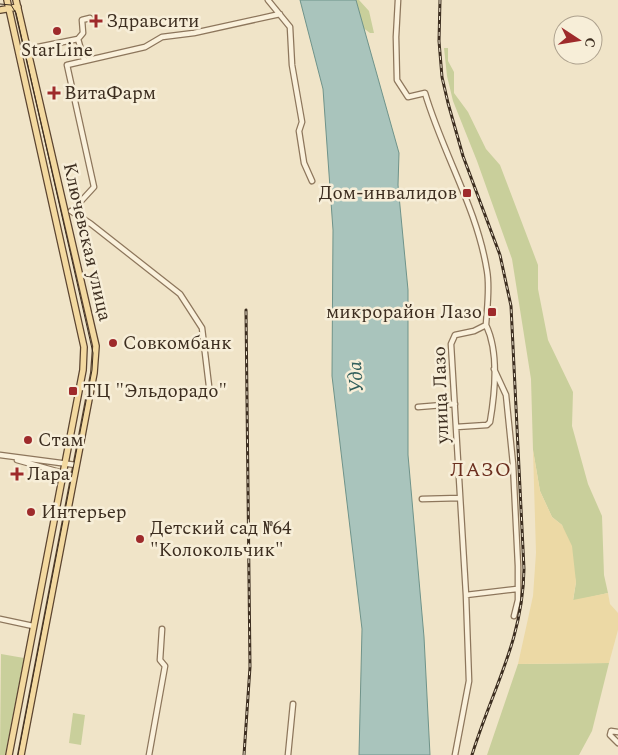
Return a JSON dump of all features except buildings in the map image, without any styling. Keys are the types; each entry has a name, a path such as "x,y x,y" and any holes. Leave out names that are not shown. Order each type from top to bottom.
{"main road":[{"name":"Ключевская улица","path":"7,0 84,347 83,370 9,755"},
{"name":"Ключевская улица","path":"17,3 96,346 94,368 21,755"},
{"path":"0,10 17,3"}],"street":[{"path":"268,0 290,27 292,65 302,122 300,131 304,163 312,181"},
{"path":"398,0 396,37 397,80 408,97 425,93 432,115 469,205 487,273 486,325 491,335 494,369 494,397 490,422 487,425 456,427"},
{"path":"65,211 72,210 94,187 67,68 70,63 145,47 162,37 194,33 280,14"},
{"path":"28,49 78,39 83,33 82,20 90,18"},
{"path":"78,39 84,60"},
{"path":"72,210 180,294 202,328 209,386"},
{"name":"улица Лазо","path":"455,755 468,680 466,595 452,339 455,335 474,331 486,325"},
{"path":"494,369 506,395 514,464 518,600 514,616"},
{"path":"418,407 455,404"},
{"path":"0,455 76,465"},
{"path":"6,456 74,476"},
{"path":"422,498 460,498"},
{"path":"466,595 517,589"},
{"path":"0,619 33,626"},
{"path":"149,755 165,666 160,660 162,629"},
{"path":"288,755 293,704"},
{"path":"618,732 611,732 610,735 618,743"}],"green space":[{"path":"356,0 359,0 369,11 374,33 370,33 362,27"},
{"path":"444,48 448,48 448,61 454,72 454,93 468,112 486,149 500,165 538,265 538,289 548,340 573,392 572,426 588,484 602,516 604,575 608,593 573,601 576,582 562,525 552,517 540,491 533,450 531,379 512,259 453,101 447,76"},
{"path":"1,654 24,658 5,755 0,755"},
{"path":"609,663 592,731 579,755 487,755 518,664"},
{"path":"73,713 85,715 81,745 69,743"}],"sand":[{"path":"533,450 540,491 552,517 562,525 572,546 576,582 573,600 608,593 610,604 618,613 618,630 609,663 518,664 533,596 536,553"}],"water":[{"name":"Уда","path":"300,0 356,0 399,153 398,185 408,290 408,455 424,637 430,755 359,755 362,629 332,376 333,230 323,89"}],"tram line":[{"path":"0,4 11,5 16,13 93,353 92,370 18,755"}],"railway":[{"path":"440,0 439,41 442,77 448,103 463,156 500,255 511,306 524,569 522,595 512,642 472,755"},
{"path":"244,755 250,667 246,310"}],"place":[{"name":"Здравсити","path":"96,21"},
{"name":"StarLine","path":"57,31"},
{"name":"ВитаФарм","path":"54,93"},
{"name":"Дом-инвалидов","path":"467,193"},
{"name":"микрорайон Лазо","path":"492,312"},
{"name":"Совкомбанк","path":"113,343"},
{"name":"ТЦ \"Эльдорадо\"","path":"73,391"},
{"name":"Стам","path":"28,440"},
{"name":"Лара","path":"17,474"},
{"name":"Интерьер","path":"31,512"},
{"name":"Детский сад №64 \"Колокольчик\"","path":"140,539"}],"district":[{"name":"ЛАЗО","path":"481,470"}]}
